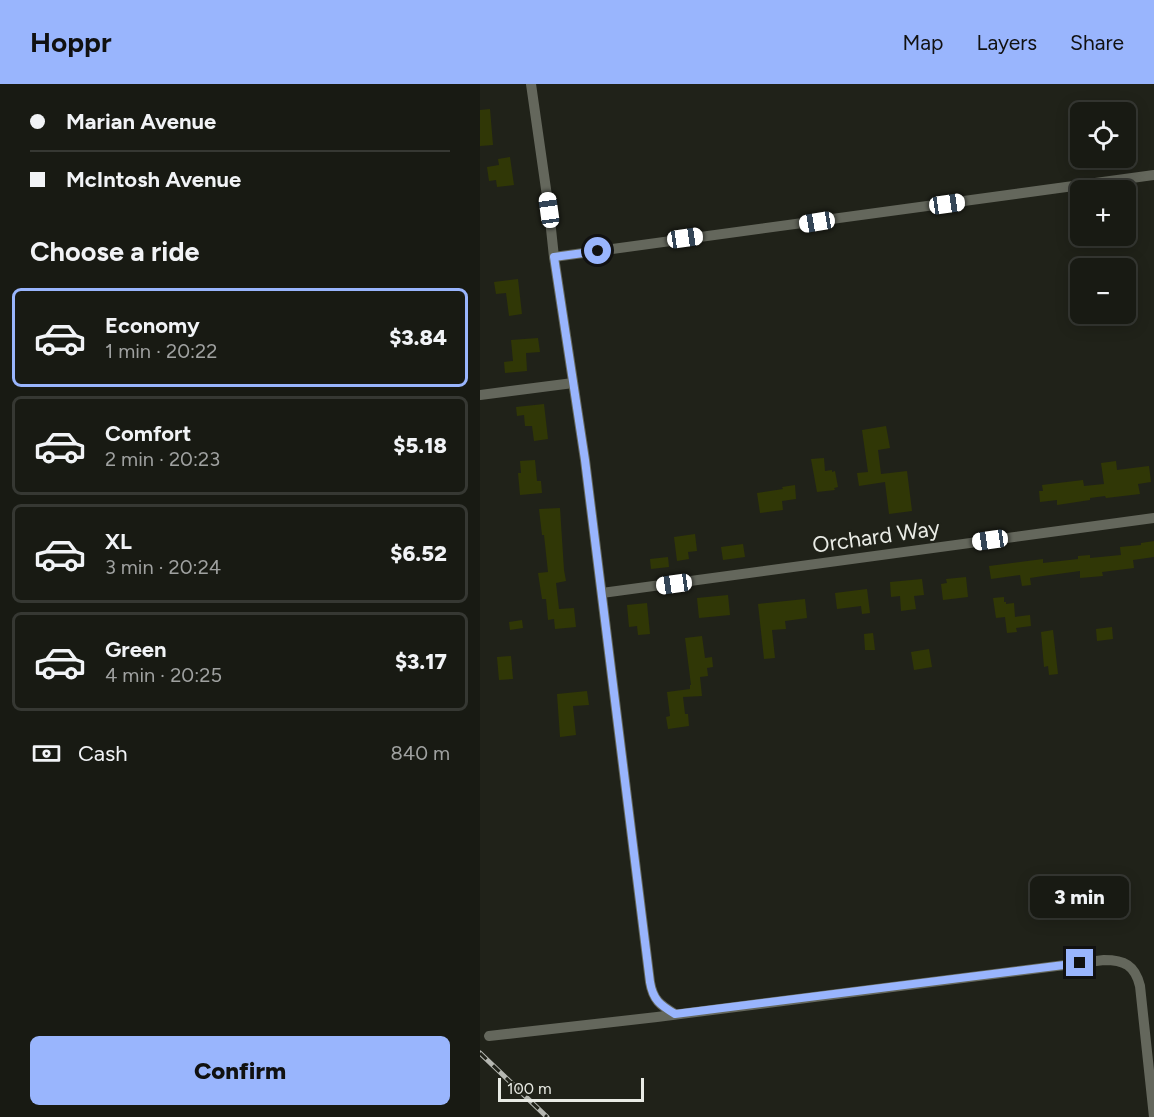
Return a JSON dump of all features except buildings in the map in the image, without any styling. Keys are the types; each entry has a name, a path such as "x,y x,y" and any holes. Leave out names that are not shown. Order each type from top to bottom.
{"street":[{"path":"531,84 554,257 585,460 650,982 652,993 657,1001 675,1014"},
{"path":"554,257 1154,175"},
{"path":"480,395 573,383"},
{"name":"Orchard Way","path":"602,593 1154,518"},
{"path":"489,1036 1115,960 1132,968 1140,986 1154,1117"}],"railway":[{"path":"480,1053 547,1117"}],"route":[{"path":"598,251 554,257 585,460 650,982 652,993 657,1001 675,1014 1080,963"}]}
